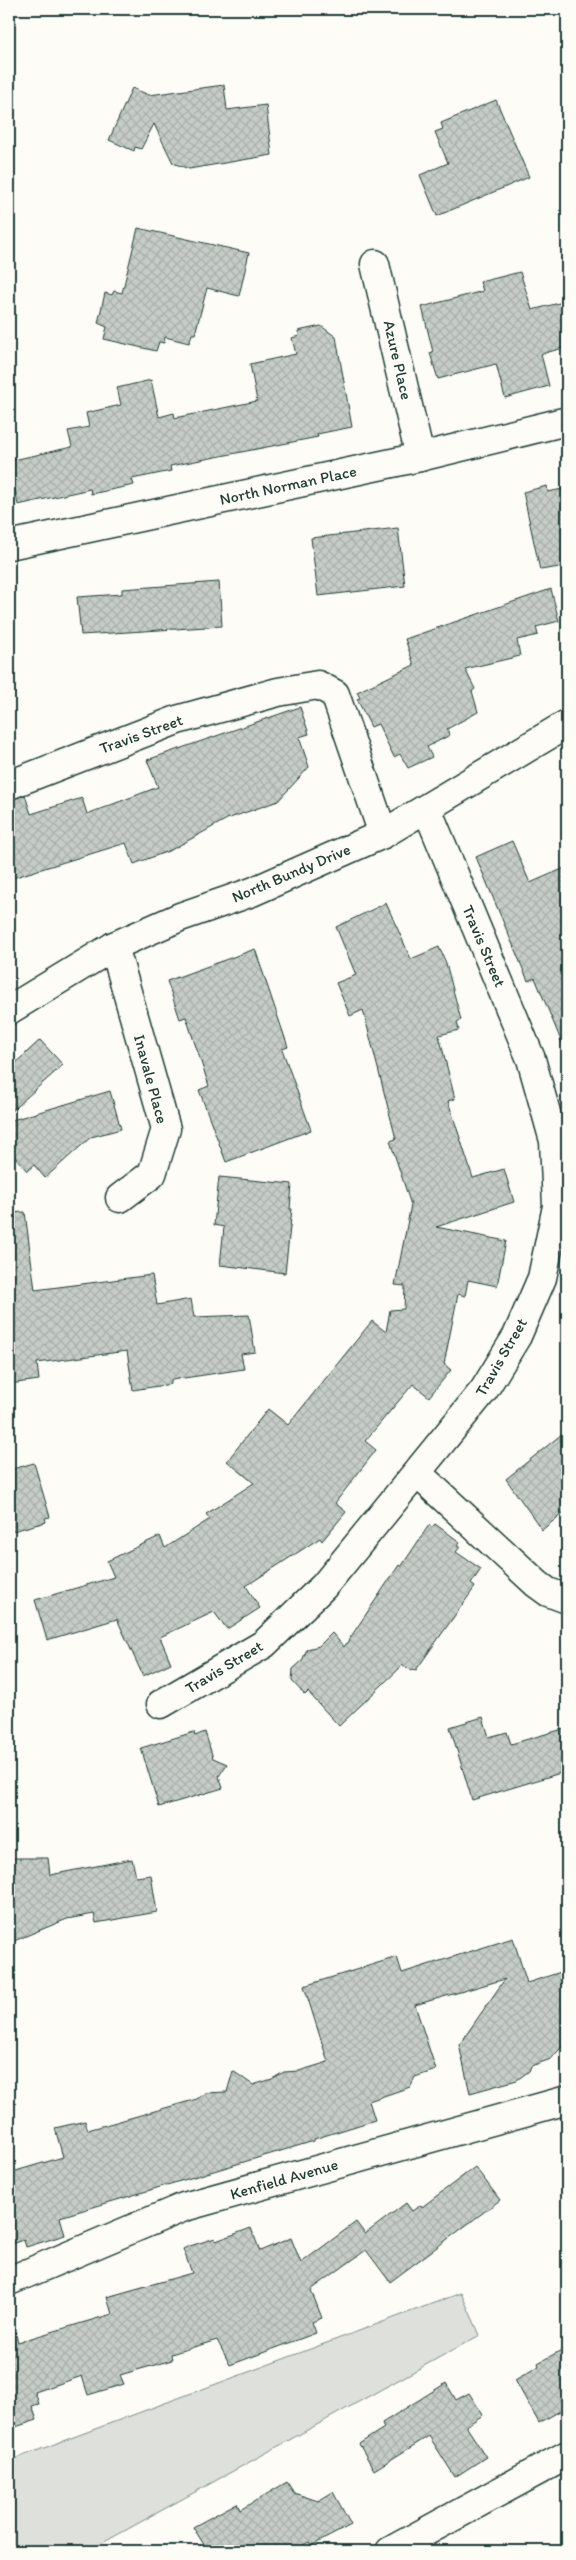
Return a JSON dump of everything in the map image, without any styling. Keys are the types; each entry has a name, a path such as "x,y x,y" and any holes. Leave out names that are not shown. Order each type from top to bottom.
{"street":[{"name":"Azure Place","path":"376,264 420,456"},
{"name":"North Norman Place","path":"9,545 420,456 567,422"},
{"name":"Travis Street","path":"9,786 177,720 278,692 318,685 336,694 383,834"},
{"name":"North Bundy Drive","path":"9,1010 114,946 180,917 252,892 383,834 567,724"},
{"name":"Travis Street","path":"161,1704 264,1644 324,1586 484,1390 517,1336 542,1278 557,1206 554,1141 532,1060 427,809"},
{"name":"Inavale Place","path":"114,946 166,1129 152,1174 120,1198"},
{"path":"417,1473 537,1584 548,1592 567,1599"},
{"name":"Kenfield Avenue","path":"9,2281 184,2207 567,2100"},
{"path":"390,2551 567,2455"}],"shaded area":[{"path":"461,2293 480,2335 88,2551 9,2551 9,2461"}],"building":[{"path":"224,85 227,110 266,105 272,155 189,169 173,163 154,124 141,149 135,147 134,151 109,140 132,88 149,95"},
{"path":"496,100 529,177 437,216 420,175 448,163 435,132 443,129 441,123"},
{"path":"138,228 249,253 239,296 207,288 195,334 192,334 189,343 165,337 164,343 159,342 156,351 104,339 107,327 98,323 105,293 112,295 114,291 122,293"},
{"path":"520,272 532,310 567,301 567,347 541,354 549,386 505,398 496,364 438,379 430,353 433,352 422,307 483,291 480,282"},
{"path":"321,326 336,337 352,427 317,434 318,437 170,466 171,471 132,479 134,485 91,494 90,489 18,505 9,461 72,447 68,431 89,427 86,413 121,405 117,388 151,380 159,417 174,413 175,418 257,401 250,364 296,354 292,338 299,336 298,331"},
{"path":"547,486 548,492 567,488 567,566 540,570 523,492"},
{"path":"398,528 405,586 318,596 311,538"},
{"path":"219,582 222,626 81,635 77,597 122,594 122,589"},
{"path":"551,589 559,621 536,627 538,635 517,640 520,656 465,669 475,689 472,691 478,712 447,729 450,735 427,747 432,757 408,768 400,754 394,757 378,724 371,727 357,699 360,698 357,692 414,665 405,639"},
{"path":"300,707 309,734 299,737 309,767 278,801 227,819 171,850 134,864 126,843 9,879 9,800 25,795 31,814 82,798 87,814 158,787 147,760"},
{"path":"512,841 530,883 567,867 567,1055 535,978 528,981 476,857"},
{"path":"386,903 411,959 439,947 446,963 461,1020 457,1022 459,1030 439,1035 455,1099 448,1101 473,1178 504,1169 514,1202 436,1227 506,1241 497,1286 468,1280 465,1296 458,1294 444,1364 451,1370 429,1397 413,1384 365,1441 376,1450 335,1503 346,1512 322,1541 320,1538 246,1586 260,1608 227,1629 214,1612 160,1637 171,1663 143,1676 117,1619 47,1640 35,1600 114,1577 107,1561 160,1536 165,1548 210,1519 206,1514 254,1483 227,1461 268,1409 288,1425 372,1321 386,1332 390,1310 404,1309 405,1286 395,1285 411,1205 390,1141 396,1139 363,1010 350,1016 336,983 356,975 336,927"},
{"path":"255,949 288,1047 282,1049 311,1130 226,1162 199,1090 209,1086 186,1017 180,1019 167,981"},
{"path":"40,1040 63,1065 9,1113 9,1069"},
{"path":"110,1091 121,1129 91,1137 45,1178 34,1165 27,1171 9,1150 9,1121"},
{"path":"219,1177 292,1184 290,1209 292,1209 285,1273 220,1265 224,1227 214,1225"},
{"path":"25,1212 35,1290 152,1275 157,1305 191,1299 194,1317 249,1315 255,1352 241,1354 244,1369 171,1380 171,1384 133,1390 127,1351 37,1363 39,1380 9,1384 9,1213"},
{"path":"567,1430 567,1510 542,1530 506,1479"},
{"path":"34,1463 50,1517 45,1518 46,1522 9,1532 9,1470"},
{"path":"435,1524 460,1542 457,1546 460,1547 456,1552 481,1569 471,1584 475,1587 416,1670 413,1669 412,1671 403,1665 339,1726 308,1692 305,1695 292,1681 293,1669 302,1661 307,1649 319,1646 332,1633 344,1647 399,1565 401,1567 429,1525 432,1527"},
{"path":"483,1717 489,1737 507,1732 511,1744 563,1729 567,1744 567,1771 472,1800 450,1727"},
{"path":"194,1732 195,1736 205,1732 213,1758 227,1764 219,1776 223,1788 159,1807 141,1748"},
{"path":"9,1858 48,1858 50,1875 132,1859 136,1877 151,1875 157,1912 96,1923 94,1914 67,1919 9,1943"},
{"path":"513,1938 527,1983 567,1970 567,2041 551,2059 531,2066 529,2071 517,2080 470,2093 459,2045 505,1979 415,2005 436,2070 415,2077 410,2087 369,2101 375,2120 314,2139 314,2141 60,2217 65,2235 26,2247 24,2240 9,2245 9,2173 63,2157 55,2128 85,2121 88,2130 197,2099 205,2093 227,2092 233,2071 253,2085 272,2079 284,2072 299,2071 328,2062 304,1986 397,1957 402,1973"},
{"path":"475,2167 500,2200 390,2282 366,2250 311,2290 322,2318 312,2322 316,2333 230,2365 217,2340 171,2354 172,2360 120,2375 124,2384 88,2395 82,2376 35,2392 39,2404 32,2406 37,2420 9,2429 9,2329 14,2328 18,2342 112,2314 107,2297 192,2273 183,2249 215,2238 216,2241 251,2228 260,2251 291,2238 301,2263 356,2222 365,2234 406,2203 412,2211 421,2205 422,2207"},
{"path":"567,2347 567,2407 539,2423 515,2380 539,2366 538,2363"},
{"path":"446,2383 456,2400 469,2393 483,2415 466,2426 486,2457 455,2477 429,2436 374,2470 359,2444 384,2428 382,2423"},
{"path":"287,2482 294,2493 318,2501 333,2492 351,2525 311,2546 309,2542 292,2551 208,2551 193,2527 237,2503 240,2510"}]}
